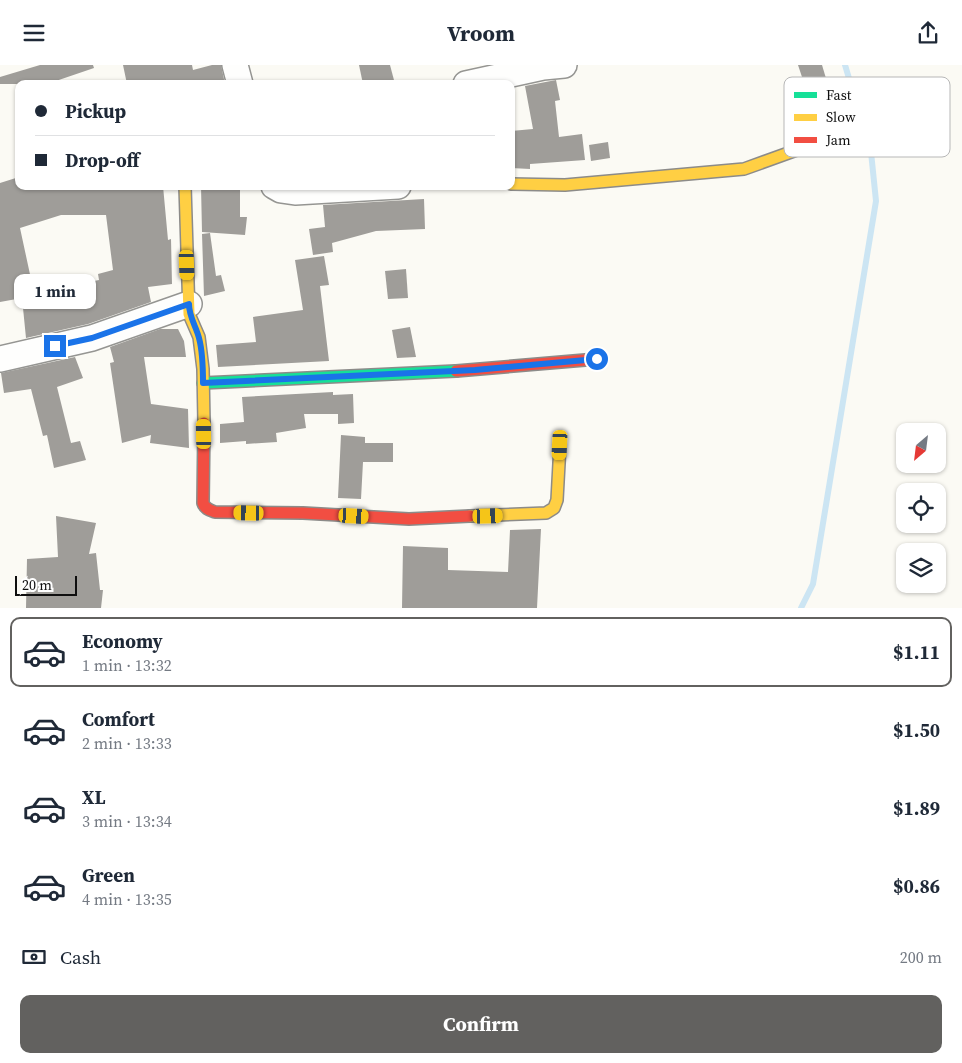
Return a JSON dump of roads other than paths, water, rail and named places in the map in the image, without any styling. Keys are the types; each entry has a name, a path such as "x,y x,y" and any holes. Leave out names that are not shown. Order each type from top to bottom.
{"street":[{"path":"234,65 239,80"},
{"path":"484,80 543,67 564,65"},
{"path":"515,184 566,185 744,169 784,155"},
{"path":"185,190 189,314 199,337 203,369 204,507 215,513 303,513 409,519 546,513 554,508 558,500 560,445"},
{"path":"281,190 295,192 329,190"},
{"path":"0,359 92,338 189,304"},
{"path":"203,383 475,370 597,359"}],"waterway":[{"path":"845,65 849,77"},
{"path":"801,608 813,584 876,201 872,157"}]}
